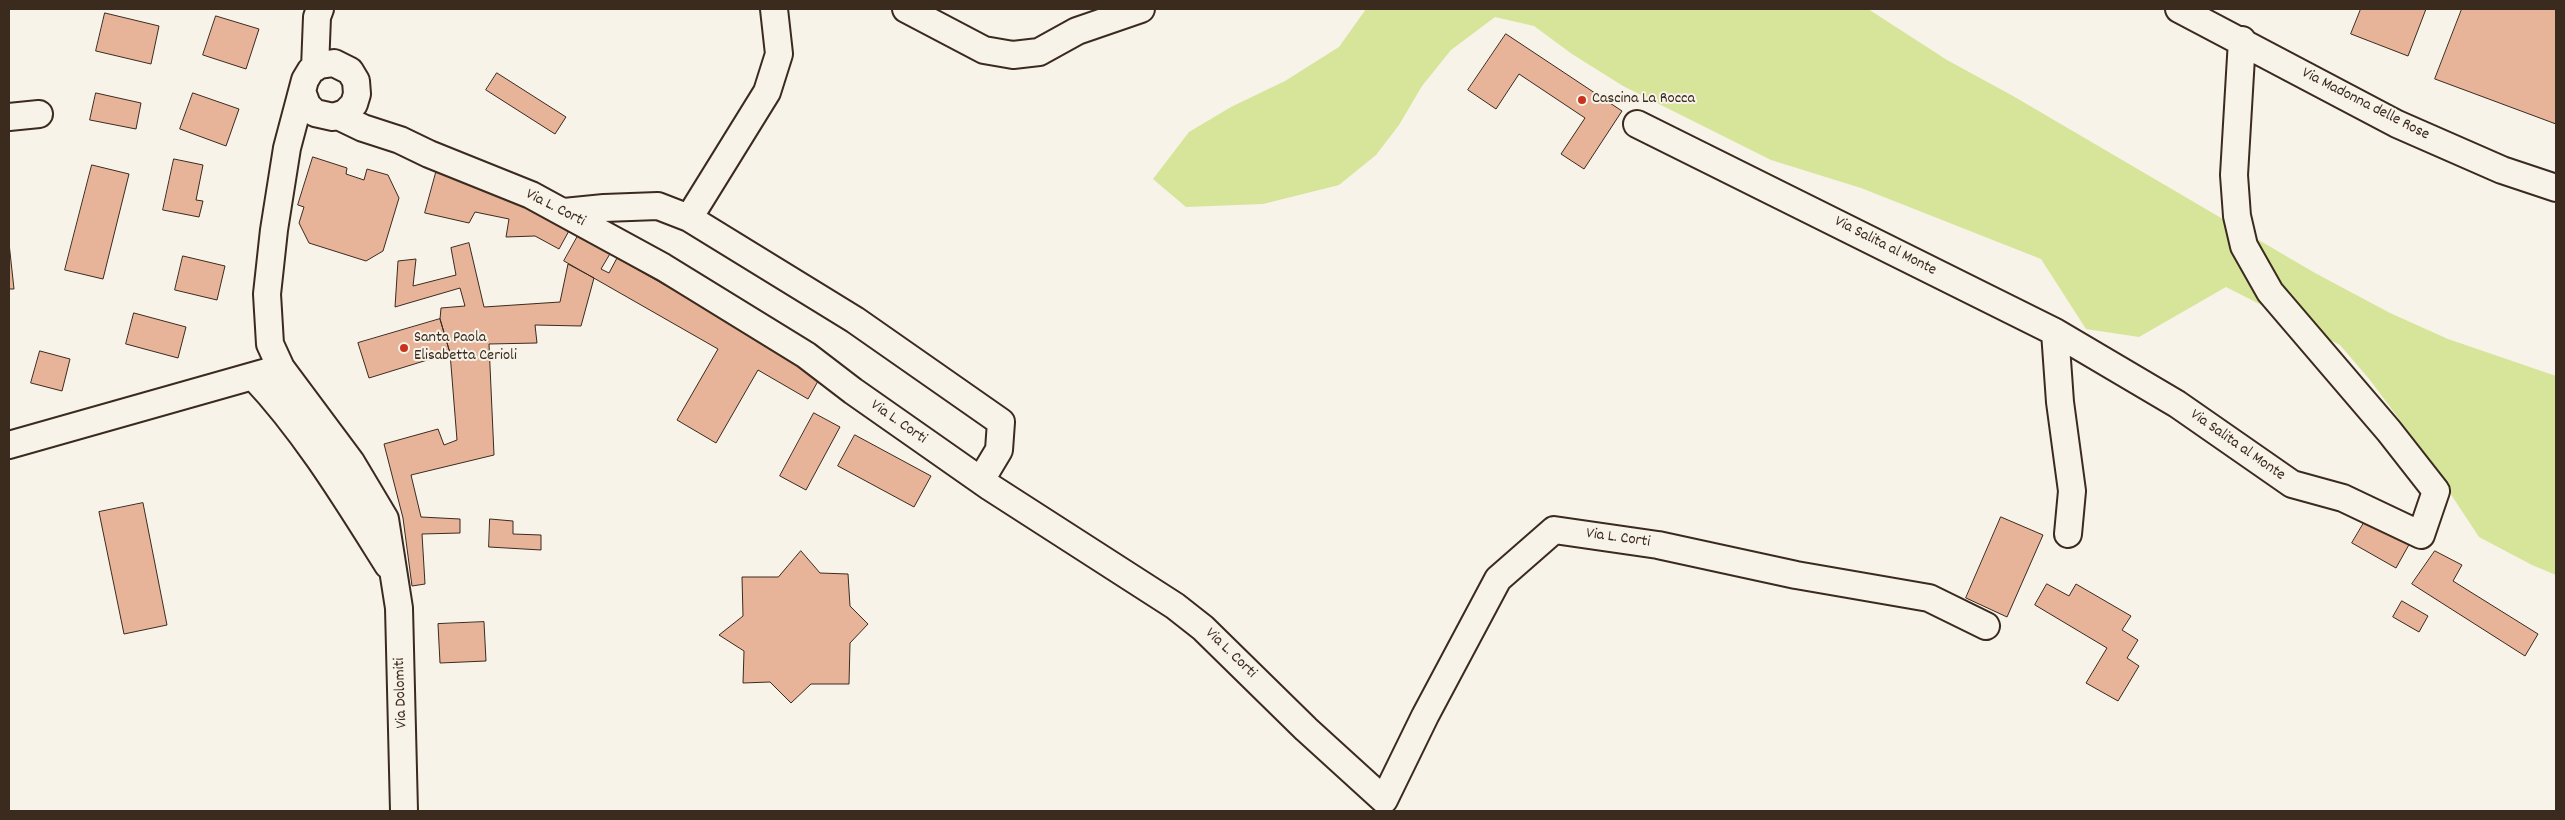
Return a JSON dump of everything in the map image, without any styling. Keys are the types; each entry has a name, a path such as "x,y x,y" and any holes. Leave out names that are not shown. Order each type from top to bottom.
{"street":[{"path":"315,68 317,17 320,9"},
{"path":"328,9 334,49 343,66"},
{"path":"689,218 767,92 779,54 774,9"},
{"path":"906,9 984,50 1013,55 1039,52 1077,30 1141,9"},
{"name":"Via Madonna delle Rose","path":"2179,9 2242,40 2397,124 2502,170 2556,188"},
{"name":"Via Salita al Monte","path":"1637,124 2055,332 2176,404 2292,484 2343,498 2421,535 2436,491 2389,431 2270,292 2244,246 2237,216 2234,175 2242,40"},
{"path":"287,148 304,130 330,116 345,113 354,104 357,94 356,81 350,71 334,63 320,65 304,80 303,94 307,105 330,116"},
{"name":"Via Dolomiti","path":"303,94 287,148 274,230 267,294 270,344 281,368 351,462 385,519 399,608 404,811"},
{"name":"Via L. Corti","path":"357,94 400,140"},
{"path":"9,117 39,114"},
{"name":"Via L. Corti","path":"330,116 400,140 429,154 531,195 662,267 806,355 853,392 1035,517 1134,578 1203,628 1306,729 1384,800 1425,716 1498,579 1554,530 1658,545 1796,575 1929,598 1986,626"},
{"path":"564,212 658,206 689,218 855,320 1001,422 998,450 981,480"},
{"path":"2055,332 2060,402 2072,491 2068,534"},
{"path":"9,445 281,368"},
{"path":"254,376 281,406 358,518 394,575"}],"green space":[{"path":"1366,9 1868,9 1947,60 2013,96 2315,273 2390,313 2448,339 2556,376 2556,575 2532,565 2479,537 2417,443 2370,380 2340,345 2226,287 2139,337 2086,329 2041,259 1861,188 1771,160 1623,86 1572,54 1534,26 1495,17 1451,50 1422,86 1399,125 1376,155 1339,185 1263,204 1186,207 1153,179 1189,132 1231,107 1285,81 1339,47"}],"building":[{"path":"2361,9 2426,9 2408,56 2351,34"},
{"path":"2462,9 2556,9 2556,124 2435,79"},
{"path":"105,13 159,26 151,64 96,51"},
{"path":"216,16 259,29 246,69 203,55"},
{"name":"Cascina La Rocca","path":"1506,34 1622,111 1584,169 1561,154 1585,118 1519,74 1496,109 1468,90"},
{"path":"497,73 566,117 555,134 486,90"},
{"path":"96,93 141,103 136,129 90,120"},
{"path":"193,93 239,109 226,146 180,129"},
{"path":"313,157 347,168 346,174 364,180 367,169 388,175 399,198 383,251 366,261 309,243 299,223 304,207 298,205"},
{"path":"174,159 203,165 196,200 203,201 199,217 163,210"},
{"path":"92,165 129,174 103,279 65,270"},
{"path":"437,169 485,180 570,229 559,249 535,236 506,237 509,219 475,212 469,223 425,213"},
{"path":"579,234 611,252 601,269 609,273 617,258 822,374 808,399 758,370 716,443 677,420 718,349 564,261"},
{"path":"9,243 14,289 9,289"},
{"path":"469,243 484,307 560,302 568,264 594,278 581,326 535,325 537,343 489,344 494,455 411,475 421,517 460,519 460,533 422,534 425,584 412,586 403,518 384,444 438,429 444,445 457,440 450,353 440,319 441,308 465,306 460,288 395,307 398,261 416,259 413,286 456,275 451,248"},
{"path":"183,256 225,266 217,300 175,290"},
{"path":"134,313 186,327 178,358 126,344"},
{"name":"Santa Paola Elisabetta Cerioli","path":"440,319 450,353 369,378 358,343"},
{"path":"40,351 70,359 62,391 31,383"},
{"path":"814,413 840,427 806,490 780,476"},
{"path":"855,435 931,476 914,507 838,466"},
{"path":"143,503 167,625 124,634 99,512"},
{"path":"2368,516 2411,541 2396,568 2352,543"},
{"path":"2001,517 2043,535 2007,617 1966,598"},
{"path":"490,519 513,521 513,534 541,535 541,550 489,547"},
{"path":"801,551 820,573 848,574 850,606 868,624 850,643 849,684 811,684 791,703 770,682 743,683 744,651 719,635 743,616 742,577 778,577"},
{"path":"2435,551 2462,565 2453,581 2538,634 2525,656 2412,584"},
{"path":"2047,584 2069,596 2076,584 2131,616 2122,630 2138,640 2127,658 2139,666 2118,701 2086,683 2107,648 2035,605"},
{"path":"2402,601 2428,616 2419,632 2393,617"},
{"path":"484,622 486,661 440,663 438,624"}],"place":[{"name":"Cascina La Rocca","path":"1582,100"},
{"name":"Santa Paola Elisabetta Cerioli","path":"404,348"}]}
